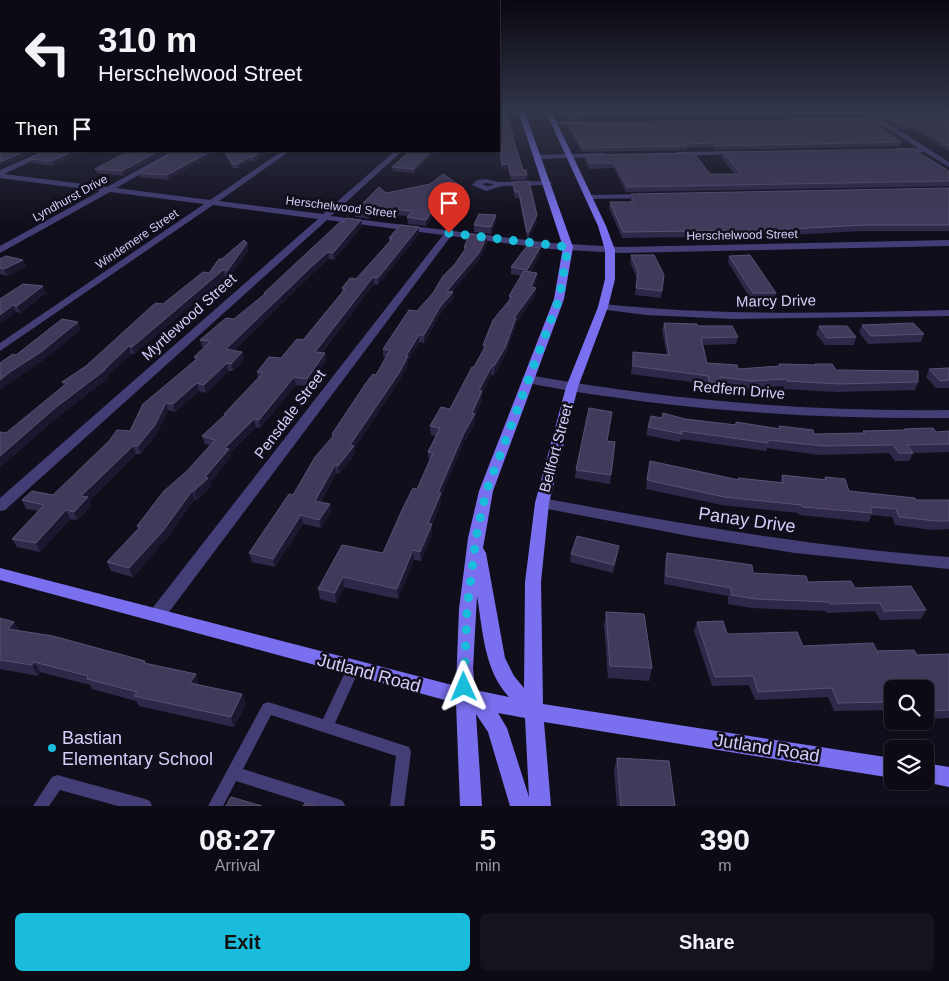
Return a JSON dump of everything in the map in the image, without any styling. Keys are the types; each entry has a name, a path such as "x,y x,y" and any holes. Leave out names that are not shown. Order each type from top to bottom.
{"main road":[{"path":"471,806 464,668 467,609 476,538 486,492 559,299 568,247 535,148"},
{"name":"Bellfort Street","path":"540,806 534,711 532,582 542,503 572,387 603,307 610,279 610,250 602,226 566,148"},
{"path":"476,538 496,658 508,682 534,711"},
{"name":"Jutland Road","path":"0,574 465,697 534,711 884,767"},
{"path":"465,697 485,709 497,728 521,806"},
{"path":"934,774 949,777"}],"street":[{"path":"921,148 949,165"},
{"path":"885,151 925,150"},
{"path":"0,175 47,152"},
{"name":"Lyndhurst Drive","path":"0,250 176,152"},
{"name":"Windemere Street","path":"0,348 286,152"},
{"name":"Myrtlewood Street","path":"0,506 398,152"},
{"path":"666,154 746,153"},
{"path":"538,157 607,155"},
{"name":"Herschelwood Street","path":"0,175 210,204 568,247 610,250 949,243"},
{"path":"498,184 548,183"},
{"path":"589,197 655,196"},
{"name":"Pensdale Street","path":"157,615 449,233"},
{"name":"Marcy Drive","path":"603,307 652,313 738,317 949,313"},
{"name":"Redfern Drive","path":"528,379 572,387 737,408 949,414"},
{"name":"Panay Drive","path":"542,503 701,534 839,553 949,563"}],"lane":[{"path":"326,727 354,668"},
{"path":"215,806 268,708 404,752 397,806"},
{"path":"233,774 338,806"},
{"path":"40,806 57,782 144,806"}],"building":[{"path":"501,148 516,148 523,170 526,170 527,175 511,175 508,164 502,165 500,152 502,152"},
{"path":"913,149 949,171 949,181 627,187 614,163 589,163 586,155 694,153 710,174 741,174 722,152"},
{"path":"0,152 24,152 0,162"},
{"path":"42,152 72,152 52,161 29,159"},
{"path":"131,152 157,152 122,171 95,169 123,154"},
{"path":"173,152 209,152 167,175 138,173"},
{"path":"226,152 260,152 238,164 232,164"},
{"path":"409,152 430,152 414,169 392,167"},
{"path":"443,174 464,188 435,207 426,220 407,217 413,211 381,208 379,210 372,209 368,213 355,211 379,187 386,193 430,184"},
{"path":"529,181 537,215 529,232 527,232 519,192 515,192 513,182"},
{"path":"949,188 949,225 864,225 773,230 623,232 610,202 634,202 631,194"},
{"path":"479,214 496,215 491,227 474,225"},
{"path":"347,218 361,220 333,253 328,252 310,268 226,349 242,352 231,364 227,363 204,385 197,383 173,404 166,403 155,425 138,446 133,446 81,496 88,497 74,512 66,510 36,543 12,539 44,505 22,500 32,491 53,495 109,441 117,430 130,431 143,404 198,358 194,357 211,341 200,340 226,318 234,319 266,293 264,293 340,222"},
{"path":"400,225 419,227 378,278 373,277 315,352 325,353 307,379 294,377 259,420 254,419 225,448 229,449 205,477 208,478 192,491 163,531 129,568 107,562 140,527 137,526 164,491 188,470 215,440 202,436 226,414 224,414 263,373 257,372 269,357 281,358 297,339 303,340 345,289 342,288 350,278 356,279 392,239 389,238"},
{"path":"470,234 487,236 479,253 447,291 453,292 440,307 424,335 419,335 406,356 408,356 399,373 350,445 354,446 338,466 335,465 315,501 330,504 319,520 301,515 273,559 249,553 289,494 293,495 315,457 334,435 332,434 366,383 373,374 376,375 390,350 383,349 409,310 417,311 433,293 443,276 455,264 466,248 464,247"},
{"path":"244,240 247,243 228,270 223,270 132,347 129,346 105,370 55,408 0,456 0,432 6,433 67,383 62,382 86,366 152,306 156,303 163,304 203,272 209,273 219,259 222,259"},
{"path":"527,246 540,248 527,270 511,267"},
{"path":"631,255 654,255 664,275 662,291 636,288 638,272"},
{"path":"750,255 776,293 753,293 729,256"},
{"path":"6,256 23,260 4,269 0,268 0,259"},
{"path":"524,271 537,273 531,287 536,288 514,318 516,318 505,348 494,366 492,366 479,390 482,391 472,413 475,414 464,433 438,493 441,493 428,523 432,524 420,552 413,550 397,589 343,577 335,593 318,589 342,545 383,553 413,488 417,489 433,453 428,452 440,428 430,426 441,407 450,409 486,345 483,345 493,320 512,297 509,296"},
{"path":"23,284 43,286 17,306 13,305 0,315 0,299"},
{"path":"62,319 78,322 41,352 0,380 0,363 13,354 16,355"},
{"path":"664,323 732,326 738,337 701,338 707,363 737,365 738,369 780,366 779,364 832,364 836,370 918,371 918,382 839,384 787,381 786,379 751,381 720,377 721,383 709,382 708,376 633,366 633,352 669,355"},
{"path":"913,323 924,334 871,336 862,325"},
{"path":"819,326 847,326 856,337 827,338"},
{"path":"949,368 949,380 940,381 929,369"},
{"path":"589,408 612,412 607,441 615,442 611,475 576,470"},
{"path":"663,413 685,419 736,425 736,422 780,429 779,426 813,430 814,434 865,433 863,431 933,428 936,432 949,431 949,444 907,445 913,453 899,453 893,445 823,446 768,440 768,443 682,431 682,434 648,427 651,416 662,418"},
{"path":"650,461 739,480 738,478 784,483 782,475 826,480 825,477 845,479 849,491 915,498 916,500 949,500 949,521 899,517 896,509 870,507 872,513 802,507 801,505 724,497 647,480"},
{"path":"577,536 619,546 614,565 571,554"},
{"path":"667,553 752,565 753,573 806,576 808,582 851,581 855,588 911,586 926,610 884,611 880,603 830,604 829,602 755,599 731,595 731,588 666,576"},
{"path":"606,612 644,614 652,668 610,666"},
{"path":"0,618 14,622 8,629 53,636 145,661 144,663 196,674 190,683 242,694 231,717 134,696 137,692 87,679 88,676 34,662 32,665 0,660"},
{"path":"723,621 727,634 797,632 803,646 873,643 877,651 914,650 917,655 949,654 949,710 934,711 934,680 884,680 884,702 838,703 832,688 758,692 753,676 715,677 697,622"},
{"path":"617,758 669,761 675,806 621,806"},
{"path":"231,797 262,806 226,806"},
{"path":"305,803 315,806 303,806"}],"place":[{"name":"Bastian Elementary School","path":"52,748"}],"route":[{"path":"449,233 568,247 559,299 486,492 476,538 467,609 464,687"}]}
